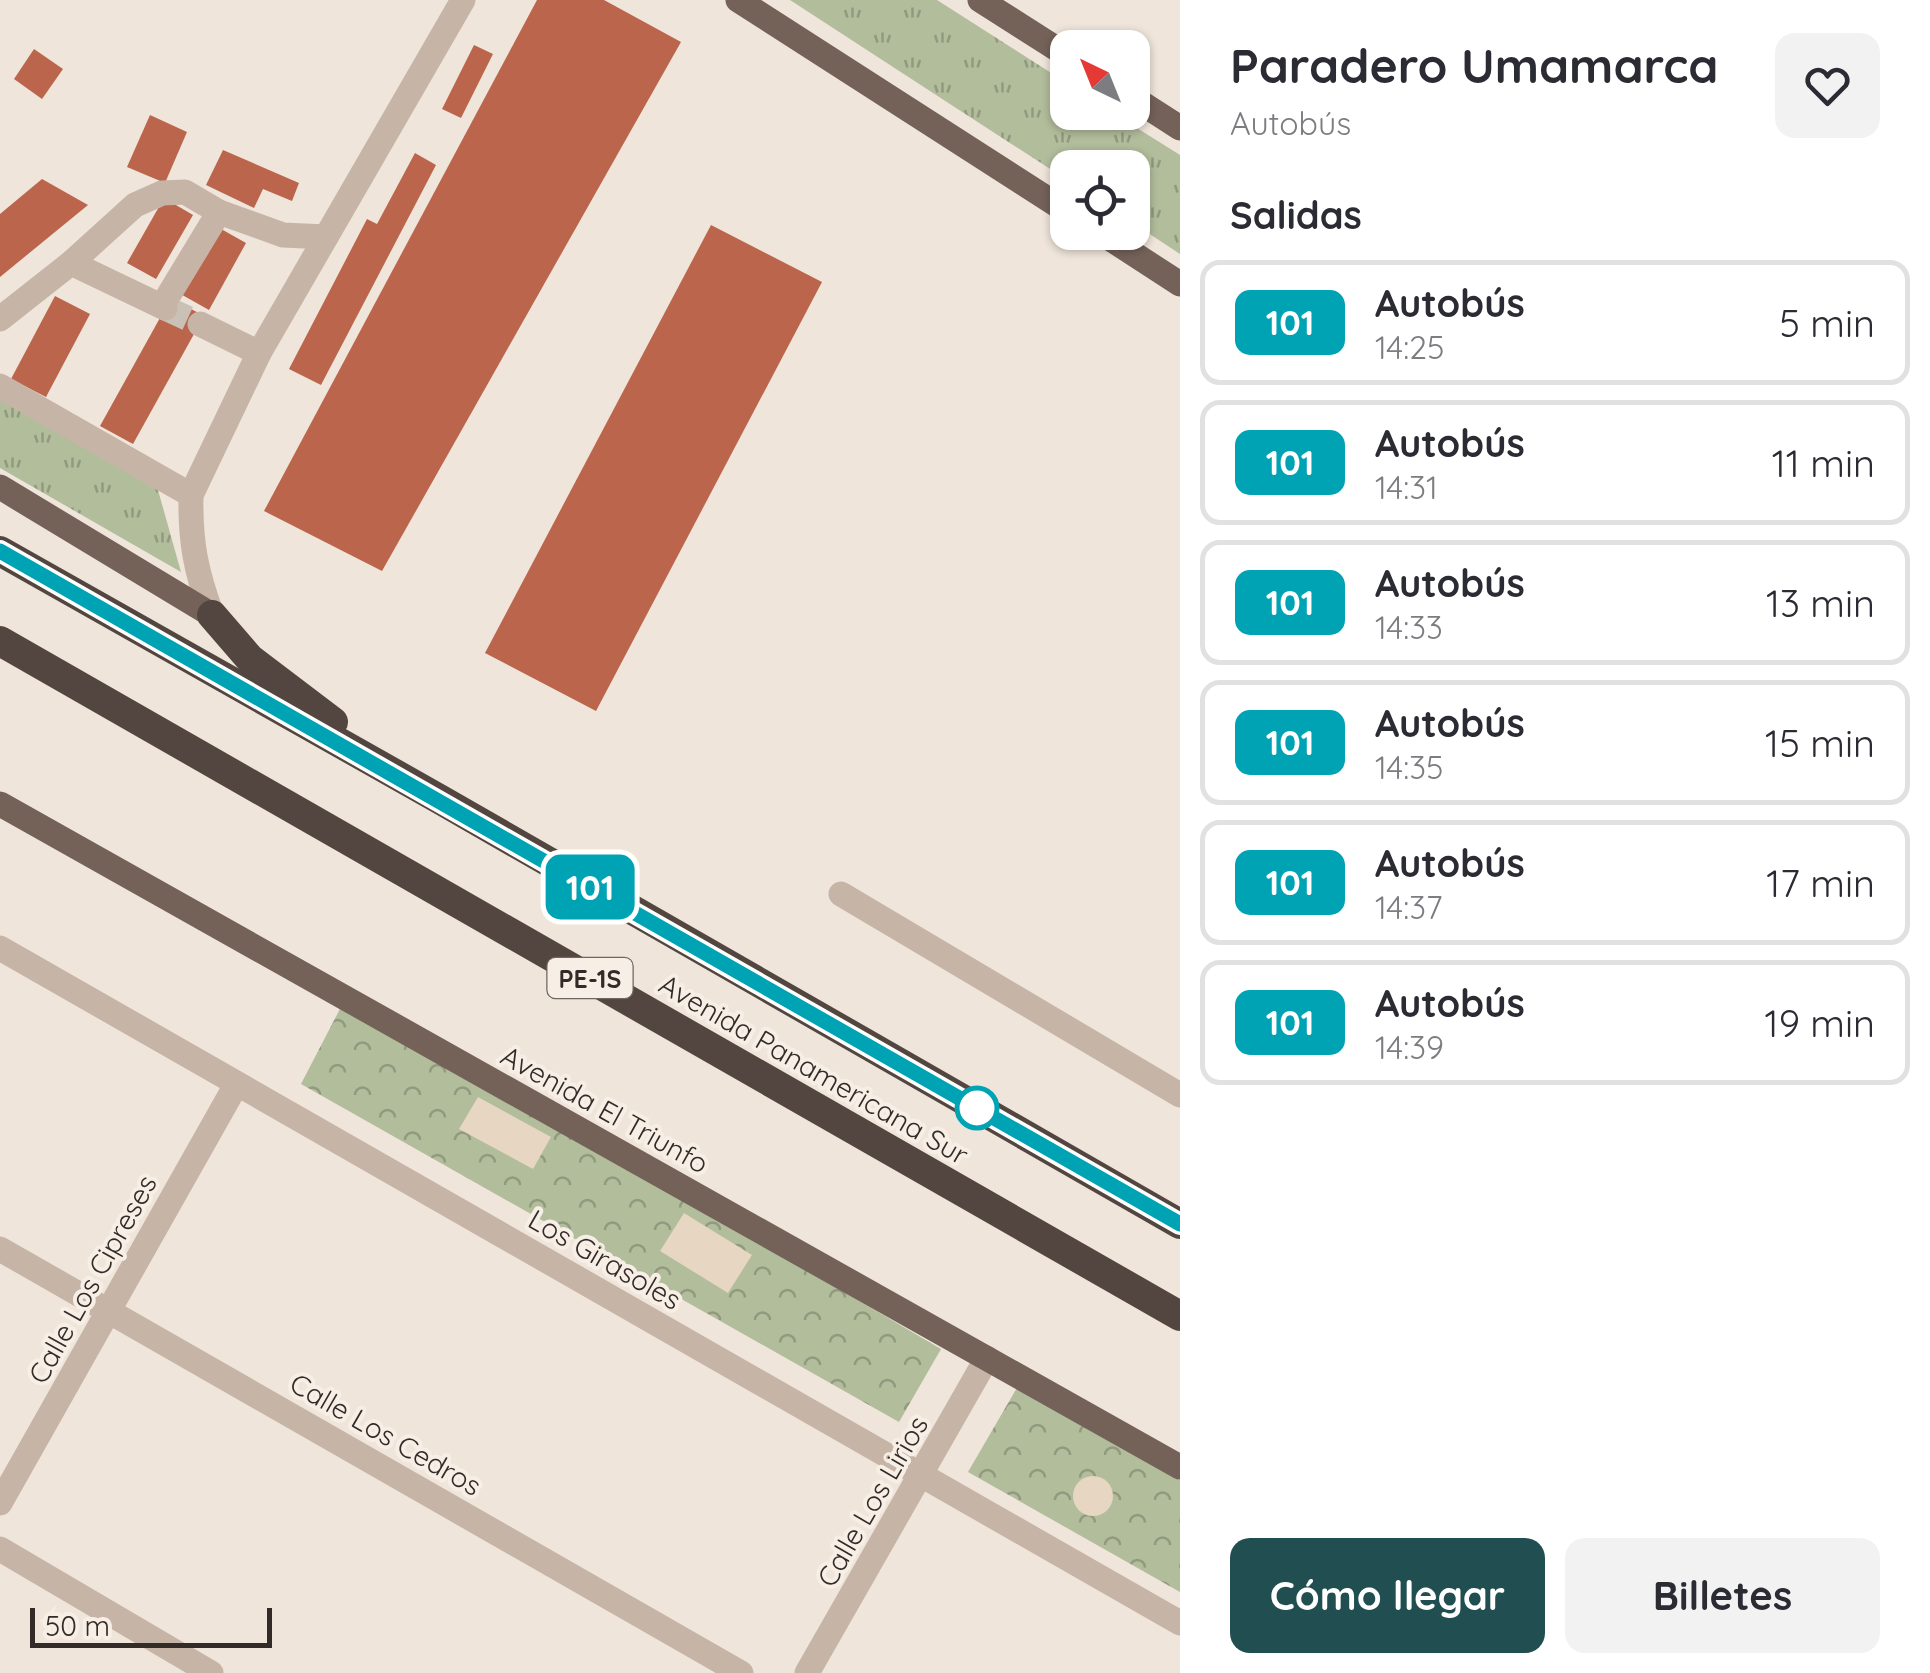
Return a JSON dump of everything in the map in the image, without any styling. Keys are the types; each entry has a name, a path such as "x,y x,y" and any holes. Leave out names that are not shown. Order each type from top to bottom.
{"highway":[{"name":"Avenida Panamericana Sur","path":"0,551 1180,1224"},
{"path":"212,615 250,659 441,800"},
{"name":"Avenida Panamericana Sur","path":"0,641 1180,1316"}],"main road":[{"path":"738,0 1050,200"},
{"path":"980,0 1050,45"},
{"path":"1150,107 1178,122"},
{"path":"1128,250 1180,284"},
{"path":"0,488 212,615"},
{"name":"Avenida El Triunfo","path":"0,804 1180,1467"}],"street":[{"path":"212,615 196,570 190,529 191,496 259,353 463,0"},
{"path":"0,319 135,205 162,193 185,192 219,212 283,235 326,237"},
{"path":"71,262 164,307 219,212"},
{"path":"200,324 259,353"},
{"path":"0,386 191,496"},
{"path":"841,894 1180,1096"},
{"name":"Los Girasoles","path":"0,948 1180,1623"},
{"name":"Calle Los Cipreses","path":"0,1503 236,1084"},
{"name":"Calle Los Cedros","path":"0,1249 740,1673"},
{"name":"Calle Los Lirios","path":"808,1673 988,1358"},
{"path":"0,1549 211,1673"}],"green space":[{"path":"790,0 937,0 1050,72 1050,130 1140,130 1180,155 1180,254 1150,234 1150,150 1050,150 1050,169"},
{"path":"0,399 158,490 181,572 0,468"},
{"path":"342,1005 645,1175 941,1349 899,1422 301,1084"},
{"path":"1018,1386 1180,1480 1180,1592 968,1472"}],"shaded area":[{"path":"478,1097 551,1137 533,1169 459,1129"},
{"path":"684,1213 752,1255 728,1293 660,1251"},
{"path":"1093,1476 1107,1482 1113,1496 1107,1510 1093,1516 1079,1510 1073,1496 1079,1482"}],"building":[{"path":"537,0 604,0 681,42 382,571 264,511"},
{"path":"474,45 493,54 461,118 442,109"},
{"path":"34,49 63,69 42,99 14,79"},
{"path":"150,115 187,132 165,183 127,167"},
{"path":"223,150 299,183 292,201 263,189 254,208 206,185"},
{"path":"415,153 436,165 321,385 289,369 367,219 377,224"},
{"path":"42,179 88,205 0,277 0,214"},
{"path":"164,198 193,215 156,279 127,263"},
{"path":"214,225 246,243 209,310 177,292"},
{"path":"711,225 822,282 596,711 485,653"},
{"path":"55,296 90,314 46,397 11,379"},
{"path":"171,298 204,316 133,444 100,426"}],"tunnel":[{"path":"165,308 200,324"}],"bus line":[{"name":"101","path":"0,551 1180,1224"}]}
